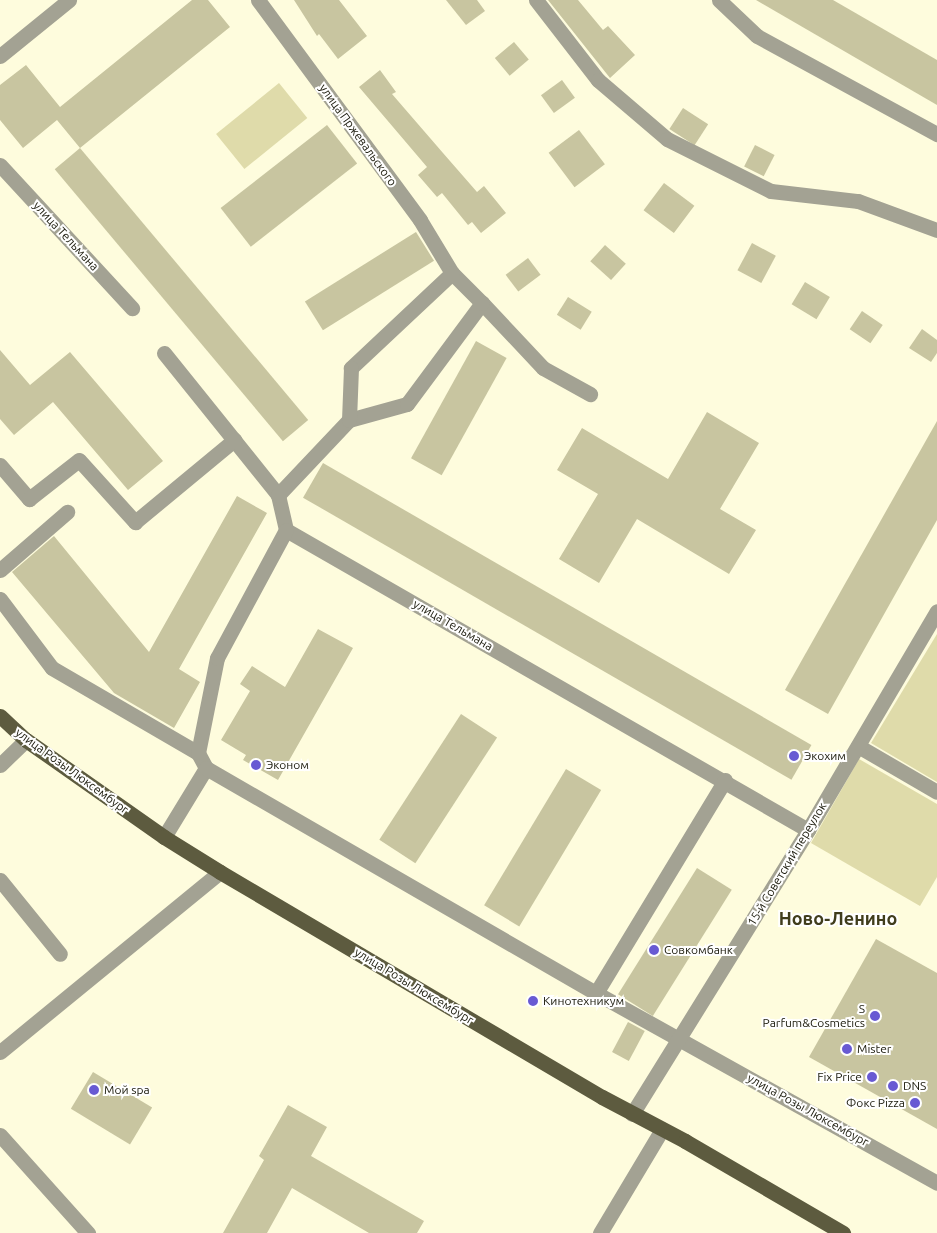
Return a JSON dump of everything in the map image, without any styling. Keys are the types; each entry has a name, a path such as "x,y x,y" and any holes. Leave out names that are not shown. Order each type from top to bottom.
{"main road":[{"name":"улица Розы Люксембург","path":"0,716 26,740 164,837 220,872 632,1114 685,1141 843,1233"}],"street":[{"path":"0,56 68,0"},
{"name":"улица Пржевальского","path":"258,0 420,220 452,274 543,368 590,394"},
{"path":"536,0 598,80 667,139 771,191 858,201 937,230"},
{"path":"719,0 757,36 937,134"},
{"name":"улица Тельмана","path":"0,165 132,308"},
{"path":"349,420 351,368 452,274"},
{"path":"278,495 349,420 408,404 482,303"},
{"path":"164,354 278,495 286,530 217,658 198,753"},
{"path":"0,465 29,499 79,460 135,522 234,440"},
{"path":"0,570 67,512"},
{"name":"улица Тельмана","path":"286,530 725,780 808,830"},
{"path":"0,599 52,668 198,753 206,768 164,837"},
{"name":"15-й Советский переулок","path":"632,1114 808,830 937,611"},
{"path":"0,765 26,740"},
{"path":"858,746 937,792"},
{"name":"улица Розы Люксембург","path":"206,768 596,993 680,1038 937,1183"},
{"path":"596,993 725,780"},
{"path":"1,1049 220,872"},
{"path":"0,880 60,954"},
{"path":"600,1233 662,1130"},
{"path":"0,1135 88,1233"}],"shaded area":[{"path":"279,83 307,118 244,169 216,134"},
{"path":"937,634 937,782 871,743"},
{"path":"859,759 937,804 937,877 920,906 811,843"}],"building":[{"path":"192,0 208,0 230,27 80,148 57,120 23,148 0,120 0,85 26,65 60,107"},
{"path":"294,0 339,0 367,36 338,59 319,34 317,36"},
{"path":"446,0 477,0 485,11 466,25"},
{"path":"548,0 578,0 603,30 608,26 635,55 610,78"},
{"path":"756,0 833,0 937,60 937,105"},
{"path":"514,42 529,60 510,76 495,58"},
{"path":"380,70 396,92 392,94 477,192 484,186 506,213 481,233 472,222 468,225 442,193 437,197 418,175 427,167 359,87"},
{"path":"562,80 575,98 554,113 541,95"},
{"path":"683,108 708,124 695,145 669,129"},
{"path":"327,125 357,164 251,247 221,208"},
{"path":"579,130 605,164 575,187 549,153"},
{"path":"755,145 775,155 764,176 744,166"},
{"path":"80,148 308,420 283,441 55,169"},
{"path":"664,183 694,206 674,233 644,210"},
{"path":"416,232 434,261 323,330 305,301"},
{"path":"752,243 776,256 761,283 737,270"},
{"path":"605,245 626,264 611,280 590,261"},
{"path":"528,258 541,275 518,292 506,275"},
{"path":"805,282 830,297 816,319 792,304"},
{"path":"568,297 592,312 581,330 557,315"},
{"path":"862,311 883,325 870,343 850,329"},
{"path":"922,329 937,340 937,353 931,362 909,348"},
{"path":"476,341 507,358 442,475 411,458"},
{"path":"0,350 30,385 70,352 163,461 128,490 53,402 14,435 0,419"},
{"path":"707,412 759,443 720,509 756,530 729,574 637,519 599,583 559,559 598,494 557,470 582,428 668,479"},
{"path":"937,421 937,520 828,714 785,690"},
{"path":"323,463 811,745 791,780 303,498"},
{"path":"237,496 267,513 179,669 200,682 174,728 114,693 12,572 54,536 149,652"},
{"path":"318,629 353,648 278,780 243,760 246,755 221,740 250,691 240,684 252,666 285,687"},
{"path":"461,714 497,737 415,863 379,840"},
{"path":"566,769 601,790 519,926 484,905"},
{"path":"697,868 732,890 653,1016 618,994"},
{"path":"876,939 937,973 937,1129 809,1057"},
{"path":"628,1022 645,1031 629,1061 612,1052"},
{"path":"93,1072 152,1108 130,1144 71,1109"},
{"path":"288,1105 327,1127 311,1156 424,1221 417,1233 369,1233 292,1188 267,1233 223,1233 264,1160 259,1156"}],"place":[{"name":"Экохим","path":"794,756"},
{"name":"Эконом","path":"256,765"},
{"name":"Совкомбанк","path":"654,950"},
{"name":"Кинотехникум","path":"533,1001"},
{"name":"S Parfum&Cosmetics","path":"875,1016"},
{"name":"Mister","path":"847,1049"},
{"name":"Fix Price","path":"872,1077"},
{"name":"DNS","path":"893,1086"},
{"name":"Мой spa","path":"94,1090"},
{"name":"Фокс Pizza","path":"915,1103"}],"district":[{"name":"Ново-Ленино","path":"838,918"}]}
